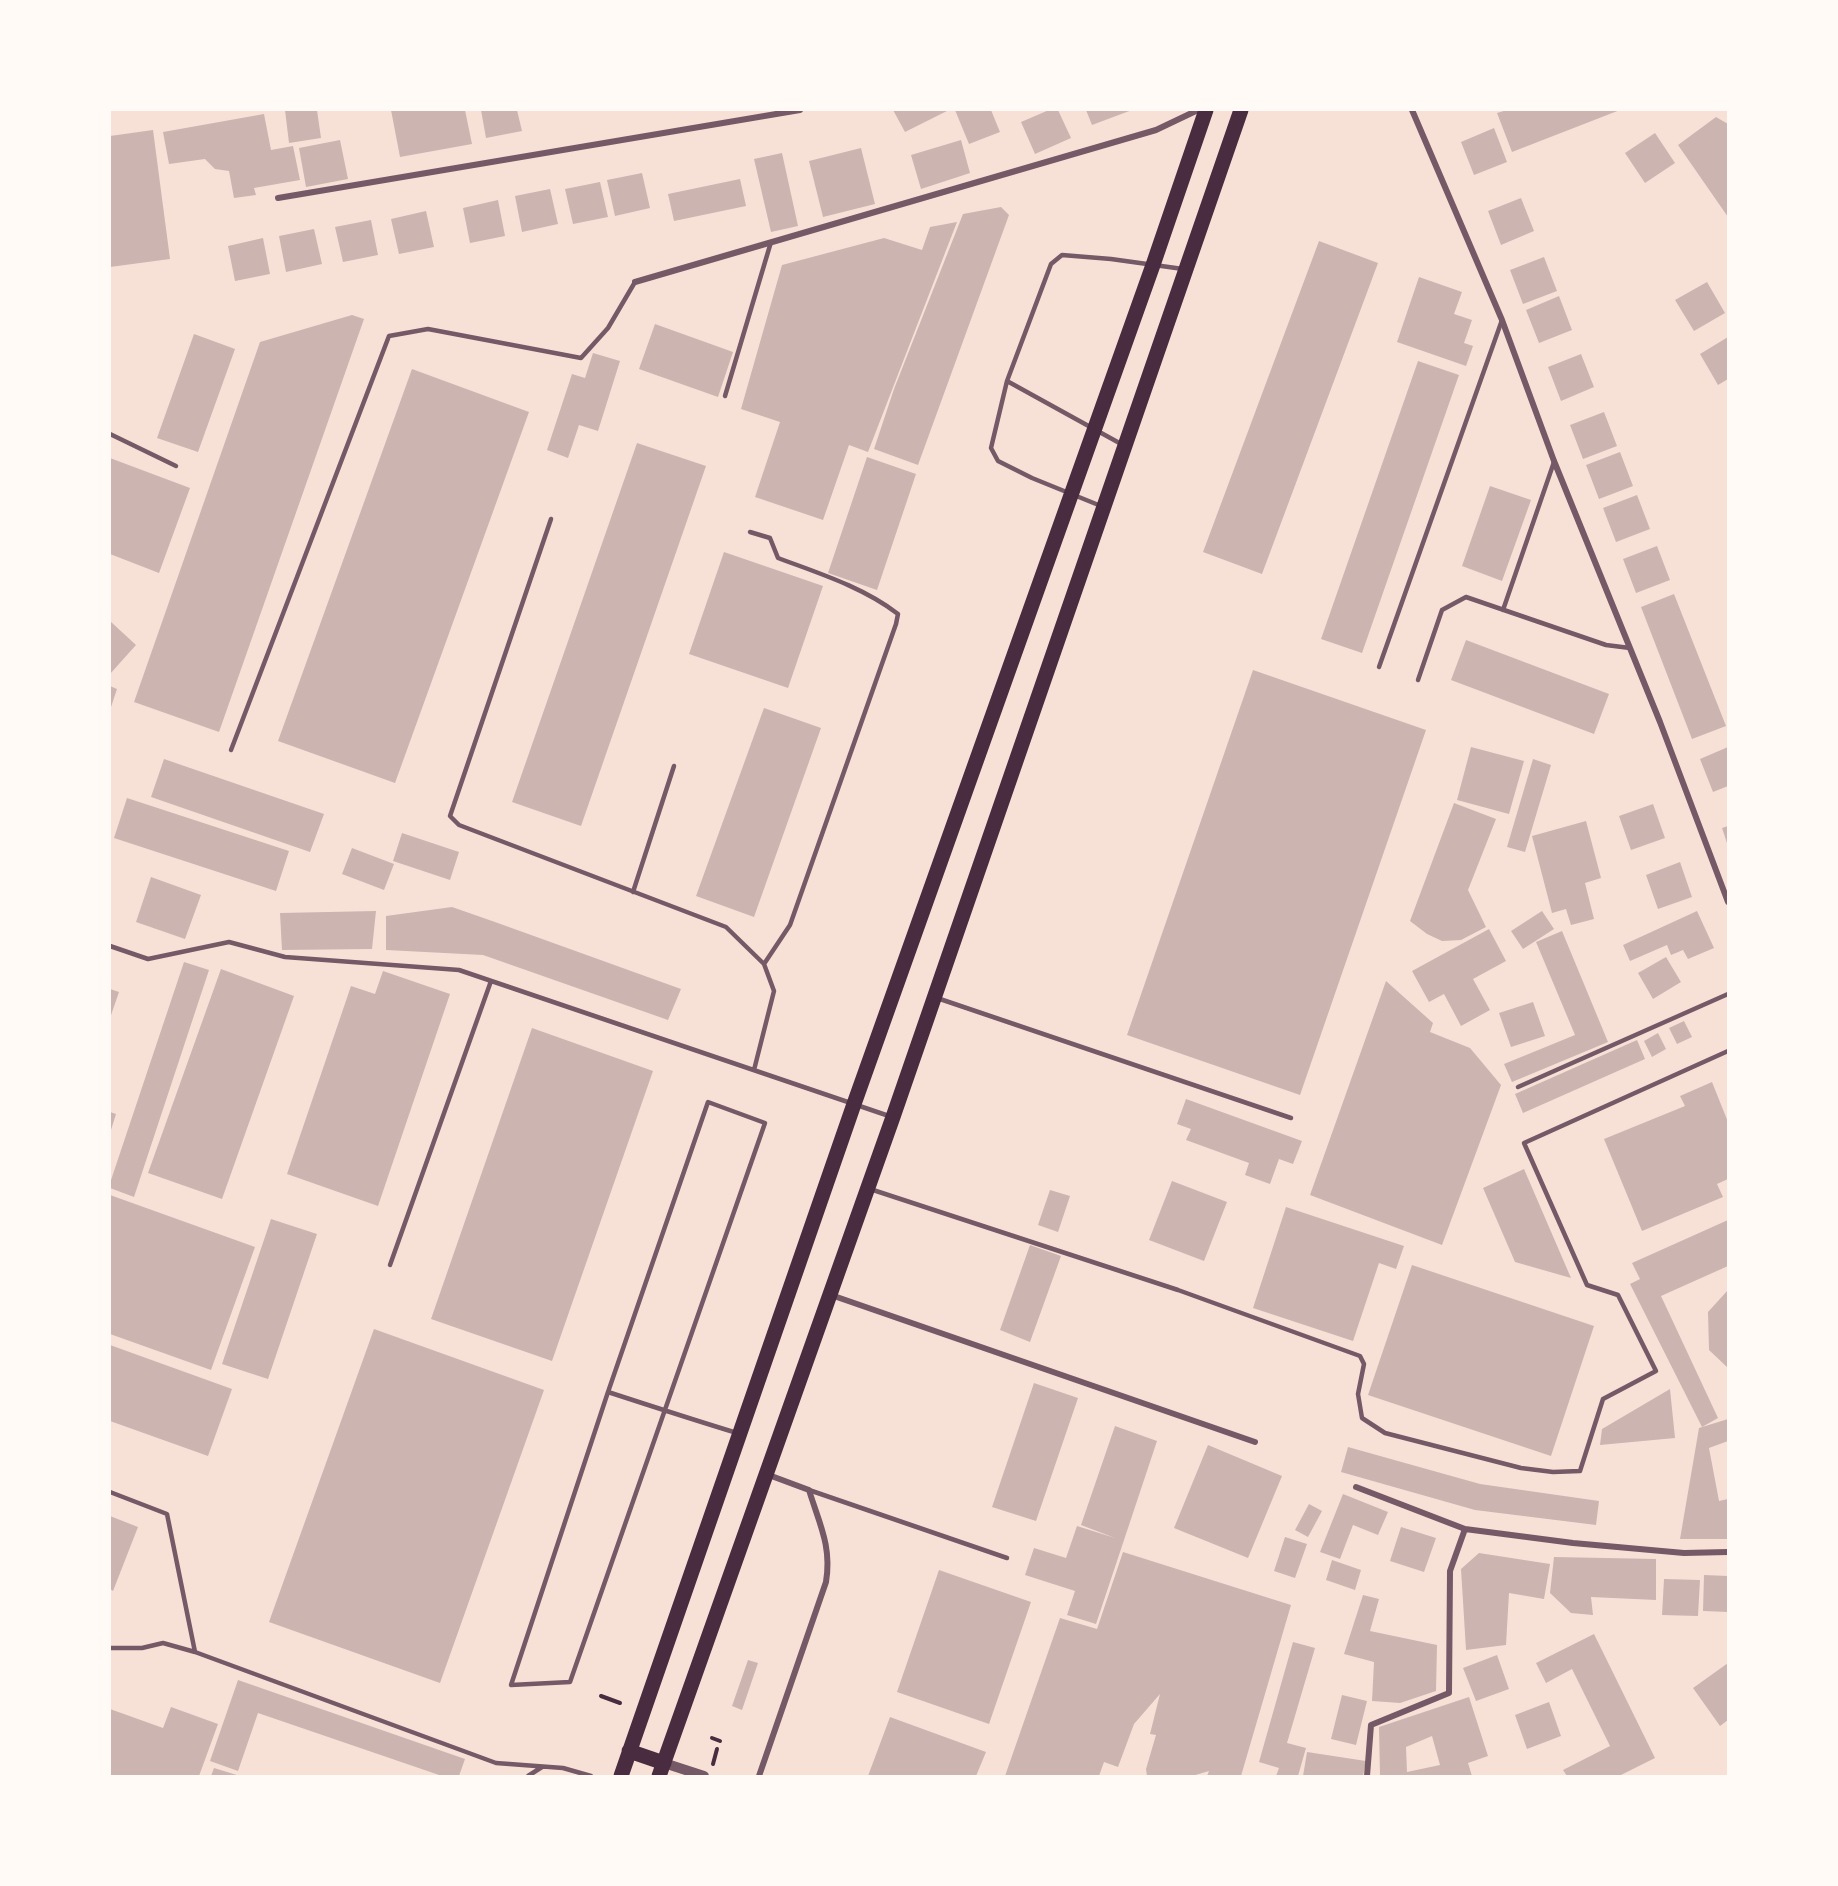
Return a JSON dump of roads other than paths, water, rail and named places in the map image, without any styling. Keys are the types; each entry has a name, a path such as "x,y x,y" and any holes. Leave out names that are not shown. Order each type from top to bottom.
{"main road":[{"path":"621,1776 854,1104 1206,110"},
{"path":"629,1751 662,1770 893,1117 1241,110"},
{"path":"609,1776 629,1751"}],"street":[{"path":"278,198 800,110"},
{"path":"635,282 1156,130 1198,110"},
{"path":"1412,110 1502,320 1554,461 1630,648 1728,902"},
{"path":"830,1294 1255,1442"},
{"path":"759,1776 826,1582 829,1564 828,1550 809,1490 766,1474"},
{"path":"1356,1487 1465,1529 1573,1543 1684,1553 1728,1552"},
{"path":"1367,1776 1371,1725 1449,1693 1450,1571 1465,1529"},
{"path":"662,1770 704,1776"}],"lane":[{"path":"725,396 771,242"},
{"path":"1103,507 1032,478 998,461 991,448 1007,381 1051,264 1062,255 1186,269"},
{"path":"231,750 389,336 428,329 581,358 608,328 635,282"},
{"path":"1379,667 1502,320"},
{"path":"1007,381 1125,446"},
{"path":"110,434 176,466"},
{"path":"1503,610 1554,461"},
{"path":"551,519 450,816 459,825 726,927 764,964 774,991 754,1070"},
{"path":"750,532 770,538 778,558 846,584 888,606 898,614 790,925 764,964"},
{"path":"1418,680 1442,609 1466,597 1606,645 1630,648"},
{"path":"633,892 674,766"},
{"path":"110,946 148,959 229,942 285,957 459,970 893,1117"},
{"path":"390,1265 491,981"},
{"path":"1518,1087 1728,994"},
{"path":"934,998 1291,1118"},
{"path":"867,1188 1178,1290 1360,1356 1364,1364 1358,1394 1362,1418 1385,1433 1521,1468 1553,1472 1580,1471 1603,1399 1656,1371 1618,1295 1587,1285 1524,1143 1728,1051"},
{"path":"708,1102 765,1123 664,1410 570,1682 511,1685 608,1392 708,1102"},
{"path":"608,1392 740,1434"},
{"path":"809,1490 1007,1558"},
{"path":"110,1492 167,1514 195,1652"},
{"path":"110,1648 142,1648 163,1643 195,1652 496,1762 563,1768 591,1776"},
{"path":"528,1776 542,1767"}]}
